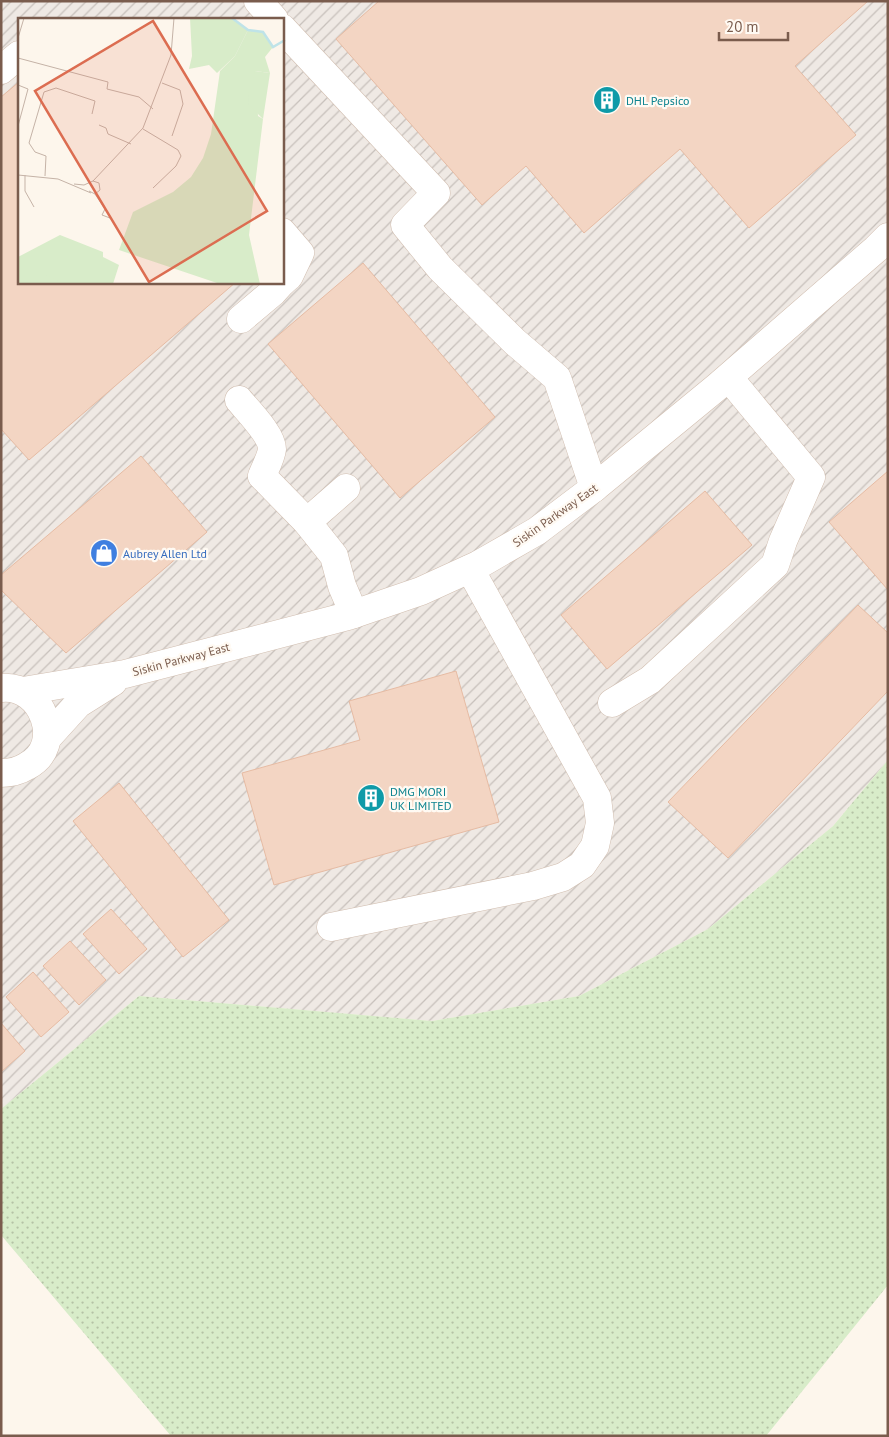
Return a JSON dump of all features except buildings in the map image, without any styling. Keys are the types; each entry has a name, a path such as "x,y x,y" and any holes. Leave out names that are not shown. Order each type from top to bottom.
{"street":[{"path":"258,1 273,18"},
{"path":"284,30 436,193 405,224 440,268 515,342 557,378 594,488"},
{"path":"1,70 18,57"},
{"path":"284,234 300,253 284,280"},
{"name":"Siskin Parkway East","path":"12,690 125,674 354,614 421,590 470,569 537,530 594,488 729,378 888,237"},
{"path":"241,319 280,284"},
{"path":"612,703 650,680 775,564 811,476 729,378"},
{"path":"239,400 269,438 272,450 262,476 307,522 334,556 342,586 354,614"},
{"path":"307,522 346,488"},
{"path":"331,927 533,886 563,877 582,865 595,846 600,823 597,798 470,569"},
{"name":"Siskin Parkway East","path":"1,772 18,772 34,763 43,751 48,738 78,704 125,674"},
{"path":"12,690 35,702 44,713 48,738"}],"shaded area":[{"path":"1,1 888,1 888,760 833,826 708,929 579,996 432,1021 139,996 1,1109"}],"green space":[{"path":"888,760 888,1285 766,1436 171,1436 1,1235 1,1109 139,996 432,1021 579,996 708,929 833,826"}],"place":[{"name":"DHL Pepsico","path":"607,100"},
{"name":"Aubrey Allen Ltd","path":"104,553"},
{"name":"DMG MORI UK LIMITED","path":"371,798"}]}
